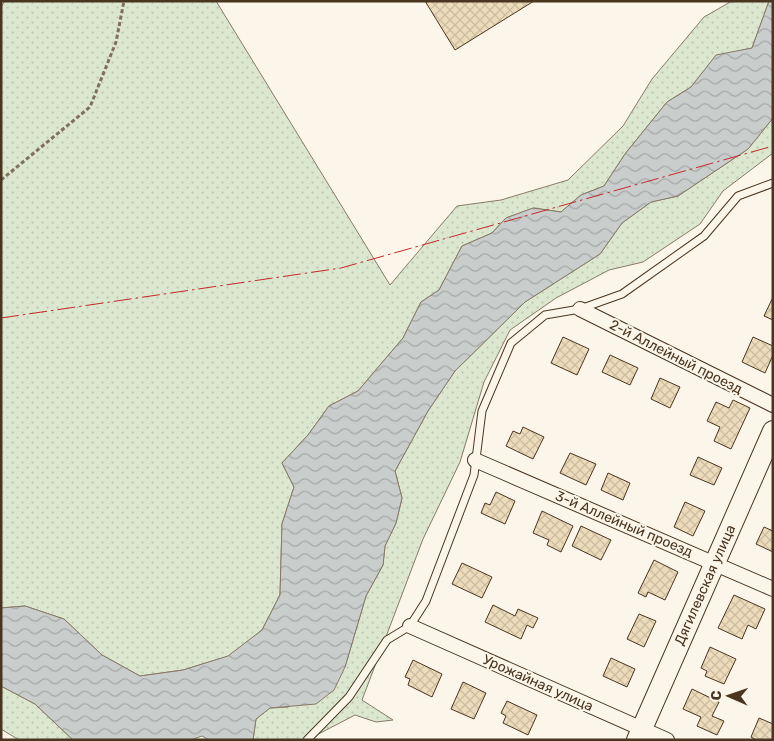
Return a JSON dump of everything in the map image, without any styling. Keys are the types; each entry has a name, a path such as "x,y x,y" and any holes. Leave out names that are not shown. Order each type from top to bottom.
{"street":[{"name":"2-й Аллейный проезд","path":"580,309 773,405"},
{"name":"Дягилевская улица","path":"640,734 773,431"},
{"name":"3-й Аллейный проезд","path":"475,460 773,589"},
{"name":"Урожайная улица","path":"410,626 640,734 667,740"}],"lane":[{"path":"307,740 349,697 387,640 410,626 426,601 474,475 482,411 512,343 545,314 580,309 622,294 704,236 738,196 773,183"}],"path":[{"path":"1,180 90,107 116,42 124,1"}],"green space":[{"path":"5,1 216,1 390,285 457,206 501,200 568,180 623,126 652,79 704,17 732,1 769,1 752,48 716,56 691,87 667,102 625,154 604,186 581,195 561,212 534,208 506,218 492,233 462,246 439,290 421,302 403,338 358,391 329,406 308,435 282,463 294,487 282,524 280,595 262,630 229,656 183,670 140,676 102,655 64,619 25,606 1,608 1,7"},
{"path":"773,118 773,153 723,191 700,224 643,262 609,270 556,298 510,330 484,382 460,462 423,539 362,700 393,720 376,722 355,715 307,740 253,740 256,719 270,708 288,707 345,667 366,596 383,565 385,546 396,523 402,498 395,471 428,411 455,371 525,302 600,254 622,223 651,202 678,196 748,149"},
{"path":"1,686 35,704 73,740 19,740 1,729"}],"water":[{"path":"769,1 773,1 773,118 748,149 678,196 651,202 622,223 600,254 525,302 455,371 428,411 395,471 402,498 396,523 385,546 383,565 366,596 345,667 334,690 316,704 270,708 256,719 253,740 209,740 202,736 191,740 73,740 35,704 1,686 1,608 25,606 64,619 102,655 140,676 183,670 228,656 262,630 280,595 282,524 294,487 282,463 308,435 329,406 358,391 403,338 421,302 439,290 462,246 492,233 506,218 533,208 561,212 581,195 604,186 625,154 667,102 691,87 716,55 752,48"}],"building":[{"path":"425,1 534,1 455,50"},
{"path":"773,297 773,320 764,316"},
{"path":"563,337 589,349 577,375 551,363"},
{"path":"753,337 773,346 773,355 765,373 742,362"},
{"path":"610,355 638,368 630,385 602,372"},
{"path":"660,378 680,387 670,408 651,399"},
{"path":"733,400 750,408 731,449 714,441 720,427 707,421 716,402 729,408"},
{"path":"523,427 544,437 533,459 506,446 513,431 520,434"},
{"path":"570,453 596,464 586,485 560,473"},
{"path":"698,457 722,468 714,485 690,475"},
{"path":"608,473 630,483 623,500 601,490"},
{"path":"496,492 515,501 505,524 481,513 485,503 490,505"},
{"path":"685,502 705,511 693,536 674,527"},
{"path":"542,511 573,526 561,552 547,545 549,540 533,533"},
{"path":"581,526 611,540 601,560 572,546"},
{"path":"764,527 773,531 773,552 756,544"},
{"path":"654,560 678,572 665,600 648,592 646,597 638,593"},
{"path":"462,563 492,577 482,598 452,584"},
{"path":"734,595 765,609 756,629 748,625 742,639 718,628"},
{"path":"493,605 515,616 518,609 538,618 533,628 527,625 521,639 485,622"},
{"path":"639,614 656,621 644,647 627,639"},
{"path":"710,647 736,659 724,684 705,676 707,671 701,668"},
{"path":"611,658 635,669 627,687 603,676"},
{"path":"413,660 442,674 432,697 408,685 410,679 405,677"},
{"path":"463,682 486,693 474,719 451,709"},
{"path":"692,689 719,702 712,716 724,721 717,735 697,726 701,717 683,709"},
{"path":"507,701 537,715 528,735 503,723 506,716 501,713"},
{"path":"759,718 773,724 773,740 756,740 751,737"}],"power":[{"path":"1,318 341,268 773,146"}]}
